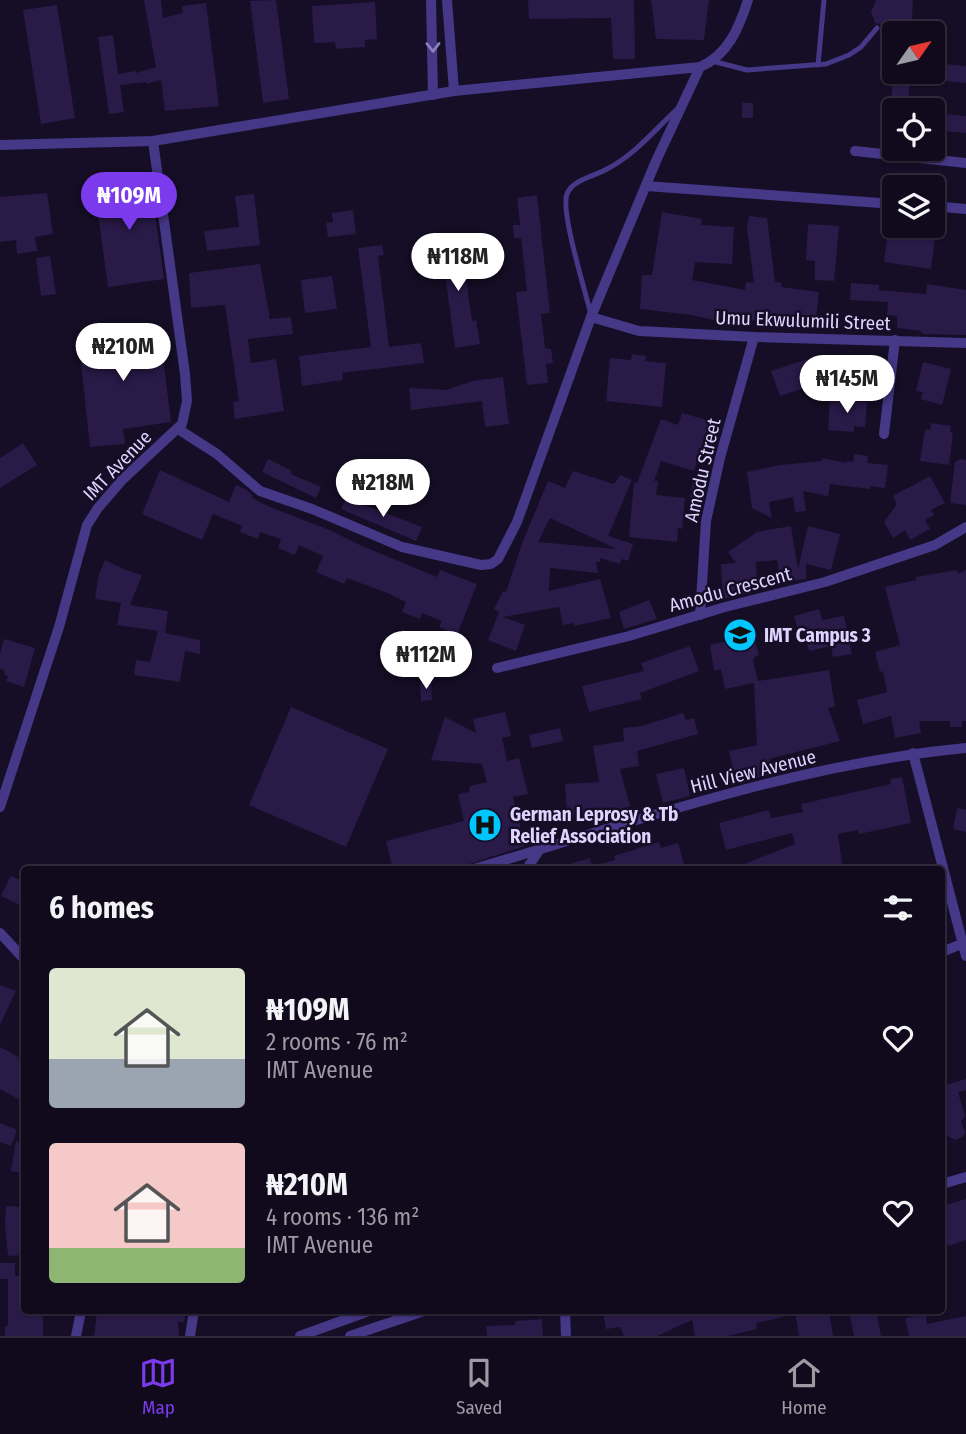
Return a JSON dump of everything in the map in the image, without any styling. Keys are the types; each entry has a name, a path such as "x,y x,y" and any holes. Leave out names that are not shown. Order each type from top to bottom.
{"street":[{"path":"431,0 433,95"},
{"path":"447,0 454,91"},
{"path":"0,145 153,141 454,91 700,67 724,51 742,20 748,0"},
{"path":"178,429 217,454 260,491 312,509 402,547 481,565 491,564 498,559 517,522 591,317 700,67"},
{"name":"IMT Avenue","path":"0,807 59,627 88,525 98,508 122,480 178,429 186,410 186,388 153,141"},
{"path":"855,151 966,163"},
{"path":"646,186 882,203"},
{"path":"945,207 966,209"},
{"name":"Umu Ekwulumili Street","path":"591,317 639,331 966,343"},
{"name":"Amodu Street","path":"700,615 706,521 720,458 754,337"},
{"path":"884,434 895,340"},
{"name":"Amodu Crescent","path":"497,668 629,636 825,582 902,558 935,545 966,527"},
{"name":"Hill View Avenue","path":"484,866 738,790 913,753 966,748"},
{"path":"913,753 944,866"},
{"path":"529,866 541,849"},
{"path":"945,870 965,943 966,956"},
{"path":"0,933 21,956"},
{"path":"945,951 965,943"},
{"path":"945,1183 966,1177"},
{"path":"76,1336 80,1314"},
{"path":"300,1336 361,1314"},
{"path":"367,1314 370,1332"},
{"path":"350,1336 370,1332 416,1314"},
{"path":"565,1314 566,1336"}],"lane":[{"path":"818,65 824,0"},
{"path":"712,61 747,70 826,64 861,47 877,28"},
{"path":"591,317 568,223 566,195 580,181 624,159 683,103"}],"building":[{"path":"144,0 161,0 163,18 183,13 182,6 206,3 219,106 165,111 161,80 147,84 120,85 124,112 109,114 98,37 113,35 118,74 136,73 156,67"},
{"path":"276,0 289,99 263,103 250,1"},
{"path":"528,0 634,0 635,59 613,59 611,18 529,19"},
{"path":"651,0 709,0 704,40 656,39"},
{"path":"876,0 913,0 912,21 882,21 882,28 875,23 871,12"},
{"path":"375,2 377,39 365,40 365,47 336,49 335,42 314,43 312,6"},
{"path":"57,5 75,118 41,124 23,10"},
{"path":"945,64 966,66 966,83 945,81"},
{"path":"893,84 910,84 908,98 892,98"},
{"path":"742,103 753,103 753,118 742,118"},
{"path":"945,114 966,116 966,133 945,131"},
{"path":"150,178 164,279 108,287 94,185"},
{"path":"47,193 53,234 35,237 37,251 17,254 16,240 0,242 0,197"},
{"path":"254,194 260,245 207,251 204,231 239,227 235,196"},
{"path":"537,195 550,313 541,314 545,348 551,349 553,363 546,364 548,383 527,385 516,292 527,291 521,238 514,238 513,225 520,225 517,198"},
{"path":"353,210 356,234 328,237 326,223 333,222 332,213"},
{"path":"662,212 702,219 701,225 734,227 732,264 695,262 692,280 745,290 746,282 754,283 747,228 749,216 767,218 775,282 782,283 781,287 819,292 815,329 734,318 733,324 691,315 640,309 642,275 652,275"},
{"path":"808,224 839,226 834,281 815,280 815,261 806,260"},
{"path":"460,237 472,321 476,320 480,344 455,348 442,252 435,253 433,241"},
{"path":"887,238 935,239 931,269 884,262"},
{"path":"382,245 384,255 378,256 389,347 421,343 424,363 342,373 343,380 302,386 299,356 371,347 358,248"},
{"path":"50,256 56,294 41,296 36,258"},
{"path":"260,264 270,319 291,317 293,334 248,339 251,363 276,359 284,411 235,419 233,402 239,401 225,305 191,308 189,273"},
{"path":"332,276 337,309 305,313 301,280"},
{"path":"851,283 879,285 879,290 926,294 927,284 966,290 966,335 924,334 921,331 897,328 897,316 887,315 888,302 850,300"},
{"path":"159,325 171,422 123,429 125,444 90,447 78,335"},
{"path":"632,354 646,356 645,361 666,363 662,407 606,401 610,358 631,360"},
{"path":"808,359 817,384 780,396 771,371"},
{"path":"923,362 951,369 942,405 921,399 923,392 916,391"},
{"path":"503,377 509,424 485,427 482,401 411,410 409,388 447,390 472,381"},
{"path":"830,399 867,402 865,427 854,426 854,432 828,430"},
{"path":"682,413 714,422 710,439 704,438 694,471 661,461 654,481 658,481 656,495 685,498 682,529 678,528 677,542 629,537 634,482 637,483 661,419 678,425"},
{"path":"931,423 951,426 950,432 953,433 949,465 920,461 925,429 930,430"},
{"path":"23,443 37,465 0,488 0,458"},
{"path":"854,454 868,456 867,463 888,465 885,488 830,484 828,496 803,491 806,511 795,512 793,497 769,502 772,518 752,508 747,472 780,465 822,461 822,458 853,462"},
{"path":"268,459 292,471 291,474 321,487 316,498 262,472"},
{"path":"966,460 966,505 950,503 955,462"},
{"path":"160,470 229,502 236,485 253,495 252,498 270,507 437,577 440,570 477,584 457,635 439,627 442,621 422,613 420,619 402,612 406,602 387,593 347,578 344,584 316,572 323,556 299,545 295,555 278,548 281,539 260,532 258,539 240,532 242,526 213,514 202,540 142,514"},
{"path":"573,471 614,484 620,475 632,480 608,536 633,544 628,561 622,559 620,564 600,558 600,562 596,562 598,573 550,568 549,591 600,579 611,618 574,626 573,623 563,625 559,607 503,617 525,625 516,651 488,640 499,612 494,609 503,591 506,592 523,541 548,481 565,488","holes":["550,518 616,549 538,542"]},
{"path":"930,476 945,503 931,510 934,515 925,520 930,529 910,540 905,530 893,538 884,522 897,504 893,496"},
{"path":"693,481 704,484 701,499 690,497"},
{"path":"346,498 422,527 416,541 341,509"},
{"path":"791,526 798,569 808,526 840,534 831,570 806,564 806,579 781,582 777,560 756,562 757,587 748,587 749,593 723,599 721,564 736,563 728,552 757,532"},
{"path":"105,560 142,575 130,605 168,611 165,633 200,640 200,654 185,651 180,682 134,675 136,660 150,662 158,631 117,625 121,603 95,599 98,577"},
{"path":"957,570 958,574 966,570 966,721 962,721 962,727 950,727 950,721 919,721 921,733 895,738 891,716 863,724 857,700 887,692 883,671 880,672 875,652 900,645 885,587 916,580 916,577"},
{"path":"649,600 657,619 624,629 619,612"},
{"path":"819,609 822,620 844,616 852,654 833,657 831,646 809,651 803,632 799,633 794,616"},
{"path":"744,637 746,640 754,638 759,655 753,660 758,681 829,670 835,707 828,708 840,741 769,759 771,766 765,768 768,775 753,779 750,771 734,775 729,751 757,745 754,683 725,689 721,669 714,671 710,645"},
{"path":"4,639 35,648 24,687 6,681 8,676 4,675 5,670 0,669"},
{"path":"690,646 699,671 640,693 642,699 589,712 582,686 644,671 641,663"},
{"path":"431,682 432,700 421,701 420,683"},
{"path":"291,707 388,749 346,847 249,805"},
{"path":"505,712 511,736 502,738 507,761 519,758 528,794 513,797 525,846 463,866 392,866 386,841 464,821 458,794 469,792 470,786 487,782 482,764 431,760 445,717 476,733 473,719"},
{"path":"683,713 686,720 694,718 698,734 637,751 639,766 620,769 630,806 613,813 567,816 565,784 599,782 593,746 624,741 623,728 642,726"},
{"path":"560,728 563,741 532,748 529,735"},
{"path":"684,768 690,796 663,803 656,774"},
{"path":"902,777 911,823 859,834 858,830 838,834 842,866 739,866 795,844 792,833 726,850 719,823 769,810 771,818 803,812 801,804 891,784 890,779"},
{"path":"957,808 966,810 966,832 953,829"},
{"path":"659,842 661,848 678,843 684,864 592,866 615,860 614,856"},
{"path":"590,858 592,866 562,866"},
{"path":"11,876 21,881 21,906 1,896"},
{"path":"0,985 16,991 0,1025"},
{"path":"0,1047 21,1058 21,1100 0,1089"},
{"path":"966,1079 966,1090 958,1092 965,1116 961,1121 965,1132 964,1136 955,1140 945,1137 945,1085"},
{"path":"0,1123 17,1130 11,1146 0,1142"},
{"path":"16,1141 21,1142 21,1173 11,1171"},
{"path":"966,1199 966,1240 948,1246 945,1236 945,1205"},
{"path":"6,1206 21,1207 21,1255 8,1256"},
{"path":"0,1263 15,1263 15,1276 21,1276 21,1314 43,1314 43,1336 5,1336 5,1326 8,1326 8,1279 0,1279"},
{"path":"97,1314 185,1314 184,1322 178,1322 179,1336 94,1336"},
{"path":"604,1314 792,1315 756,1323 757,1329 728,1336 695,1336 692,1320 657,1336 624,1336 620,1327 606,1329"},
{"path":"795,1314 829,1314 833,1336 799,1336"},
{"path":"877,1314 881,1336 854,1336 850,1316"},
{"path":"926,1314 927,1324 966,1316 966,1336 909,1336 905,1318"},
{"path":"542,1319 543,1336 487,1336 486,1326 515,1325 515,1321"}],"place":[{"name":"IMT Campus 3","path":"740,635"},
{"name":"German Leprosy & Tb Relief Association","path":"485,825"}]}
